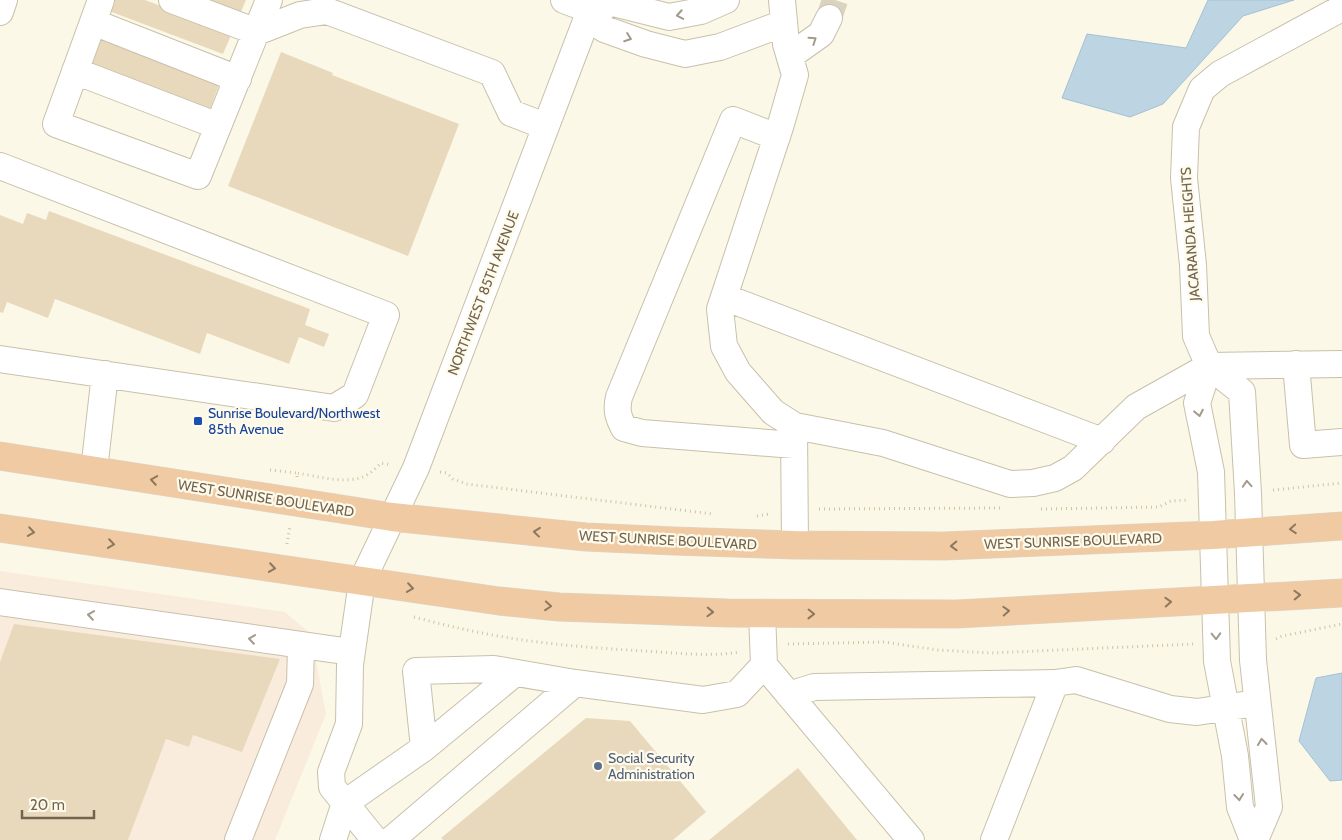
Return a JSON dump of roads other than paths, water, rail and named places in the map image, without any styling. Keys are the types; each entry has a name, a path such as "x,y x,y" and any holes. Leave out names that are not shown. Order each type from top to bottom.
{"highway":[{"name":"WEST SUNRISE BOULEVARD","path":"0,456 392,517 586,537 721,544 944,546 1213,535 1342,526"},
{"path":"0,528 499,601 559,607 762,614 957,614 1342,593"}],"street":[{"path":"0,12 4,0"},
{"path":"172,0 257,32 329,5 492,73 511,113 545,126"},
{"path":"238,79 97,11 56,124 198,176 218,126 238,79 257,32 269,0"},
{"path":"564,0 592,5 613,3 668,17 701,11 726,0"},
{"path":"592,5 604,29 646,44 685,54 720,47 783,11 795,75 777,137 720,308 724,346 738,372 794,436 795,545"},
{"name":"NORTHWEST 85TH AVENUE","path":"375,840 332,787 331,772 349,724 351,652 362,581 416,468 592,5"},
{"name":"JACARANDA HEIGHTS","path":"1254,840 1269,807 1253,660 1252,597 1242,392 1209,366 1196,336 1193,265 1184,178 1186,127 1202,88 1220,74 1341,6"},
{"path":"790,56 822,34 829,18"},
{"path":"75,71 218,126"},
{"path":"777,137 733,120 619,398 617,407 618,417 624,428 642,434 794,436 883,443 1010,484 1033,483 1055,478 1073,468 1136,407 1209,366 1342,364"},
{"path":"0,166 386,315 355,395 334,408 0,359"},
{"path":"724,297 1102,441"},
{"path":"1296,364 1303,445 1342,442"},
{"path":"1209,366 1197,403 1211,472 1217,661 1235,756 1240,806 1254,840"},
{"path":"94,470 105,374"},
{"path":"0,602 351,652"},
{"path":"762,614 764,665 911,840"},
{"path":"240,839 300,684 300,646"},
{"path":"424,748 416,671 494,669 575,683 704,700 737,694 764,665"},
{"path":"333,840 345,803 424,748 516,673"},
{"path":"789,695 814,687 1055,683 1076,680 1170,709 1197,712 1258,702"},
{"path":"391,840 575,683"},
{"path":"994,840 1055,683"}],"water":[{"path":"1208,0 1294,0 1243,16 1163,104 1130,117 1062,98 1087,34 1186,48"},
{"path":"1342,673 1342,780 1330,781 1299,741 1316,678"}],"tunnel":[{"path":"829,18 835,0"}],"place":[{"name":"Sunrise Boulevard/Northwest 85th Avenue","path":"198,421"},
{"name":"Social Security Administration","path":"598,766"}]}
